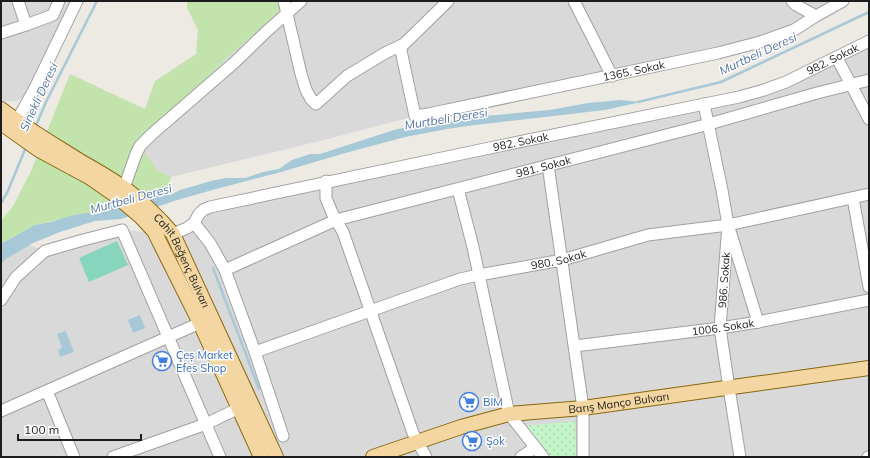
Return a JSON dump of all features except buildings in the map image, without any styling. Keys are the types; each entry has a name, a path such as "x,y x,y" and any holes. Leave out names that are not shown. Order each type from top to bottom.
{"main road":[{"name":"Cahit Beğenç Bulvarı","path":"1,109 8,121 23,132 89,177 122,191 157,216 173,234 276,457"},
{"name":"Cahit Beğenç Bulvarı","path":"122,191 141,217 154,231 200,323 262,457"},
{"name":"Barış Manço Bulvarı","path":"373,457 460,427 509,414 583,408 869,368"}],"street":[{"path":"18,1 26,25"},
{"path":"1,33 53,15 59,1"},
{"path":"8,121 20,115 35,88 77,1"},
{"path":"284,1 302,79 311,99 316,104 347,76 404,44 448,1"},
{"path":"122,191 140,146 301,1"},
{"path":"574,1 612,76"},
{"path":"792,1 796,5 816,16"},
{"name":"1365. Sokak","path":"400,46 415,116 612,76 718,53 760,42 794,30 843,1"},
{"name":"982. Sokak","path":"173,234 194,223 203,210 210,207 326,181 739,97 772,88 837,58 869,41"},
{"path":"837,58 869,119"},
{"name":"981. Sokak","path":"225,270 336,220 709,124 817,93 869,80"},
{"name":"986. Sokak","path":"704,104 728,225 720,328 728,388 740,457"},
{"path":"548,165 583,408 583,457"},
{"path":"326,181 326,198 333,215 343,232 413,433 426,457"},
{"path":"458,189 473,247 509,414 543,457"},
{"name":"980. Sokak","path":"255,352 460,279 562,260 648,235 728,225 869,194"},
{"path":"853,198 869,287"},
{"path":"194,223 210,243 225,270 255,352 283,436"},
{"path":"728,225 758,322"},
{"path":"1,300 16,277 45,251 122,230 220,457"},
{"name":"1006. Sokak","path":"575,346 720,328 869,300"},
{"path":"1,412 200,323"},
{"path":"47,391 74,457"},
{"path":"113,457 206,424 239,408"},
{"path":"521,457 535,448"}],"shaded area":[{"path":"1,1 77,1 35,88 17,101 1,102"},
{"path":"279,1 843,1 760,42 415,116 324,140 171,177 158,171 145,153 147,137 228,57 277,14"},
{"path":"869,41 869,457 1,457 1,234 45,251 122,230 173,234 199,214 739,97"}],"green space":[{"path":"187,1 280,1 280,7 277,14 228,57 147,137 145,153 158,171 171,177 168,190 113,205 100,213 87,213 35,225 1,244 1,221 13,206 31,171 70,74 145,109 155,81 196,54 198,30 187,8"},
{"path":"117,241 128,265 89,282 79,258"},
{"path":"575,421 576,457 549,457 522,426"}],"water":[{"path":"620,100 641,102 605,110 475,125 405,137 174,201 121,219 95,221 60,232 33,243 7,258 1,264 1,244 35,225 73,215 100,213 115,203 153,190 170,195 180,190 211,181 226,178 245,178 279,169 292,160 310,154 320,154 397,129 440,124 474,117 550,110 588,103"},
{"path":"140,315 145,328 133,333 128,320"},
{"path":"66,331 74,352 60,357 58,350 62,348 57,334"}],"waterway":[{"name":"Sinekli Deresi","path":"35,128 46,102 97,1"},
{"name":"Murtbeli Deresi","path":"638,102 721,82 869,12"},
{"name":"Sinekli Deresi","path":"1,203 7,193 26,147"},
{"path":"213,268 259,389"}],"place":[{"name":"Çeș Market Efes Shop","path":"162,361"},
{"name":"BİM","path":"469,402"},
{"name":"Şok","path":"472,441"}]}
